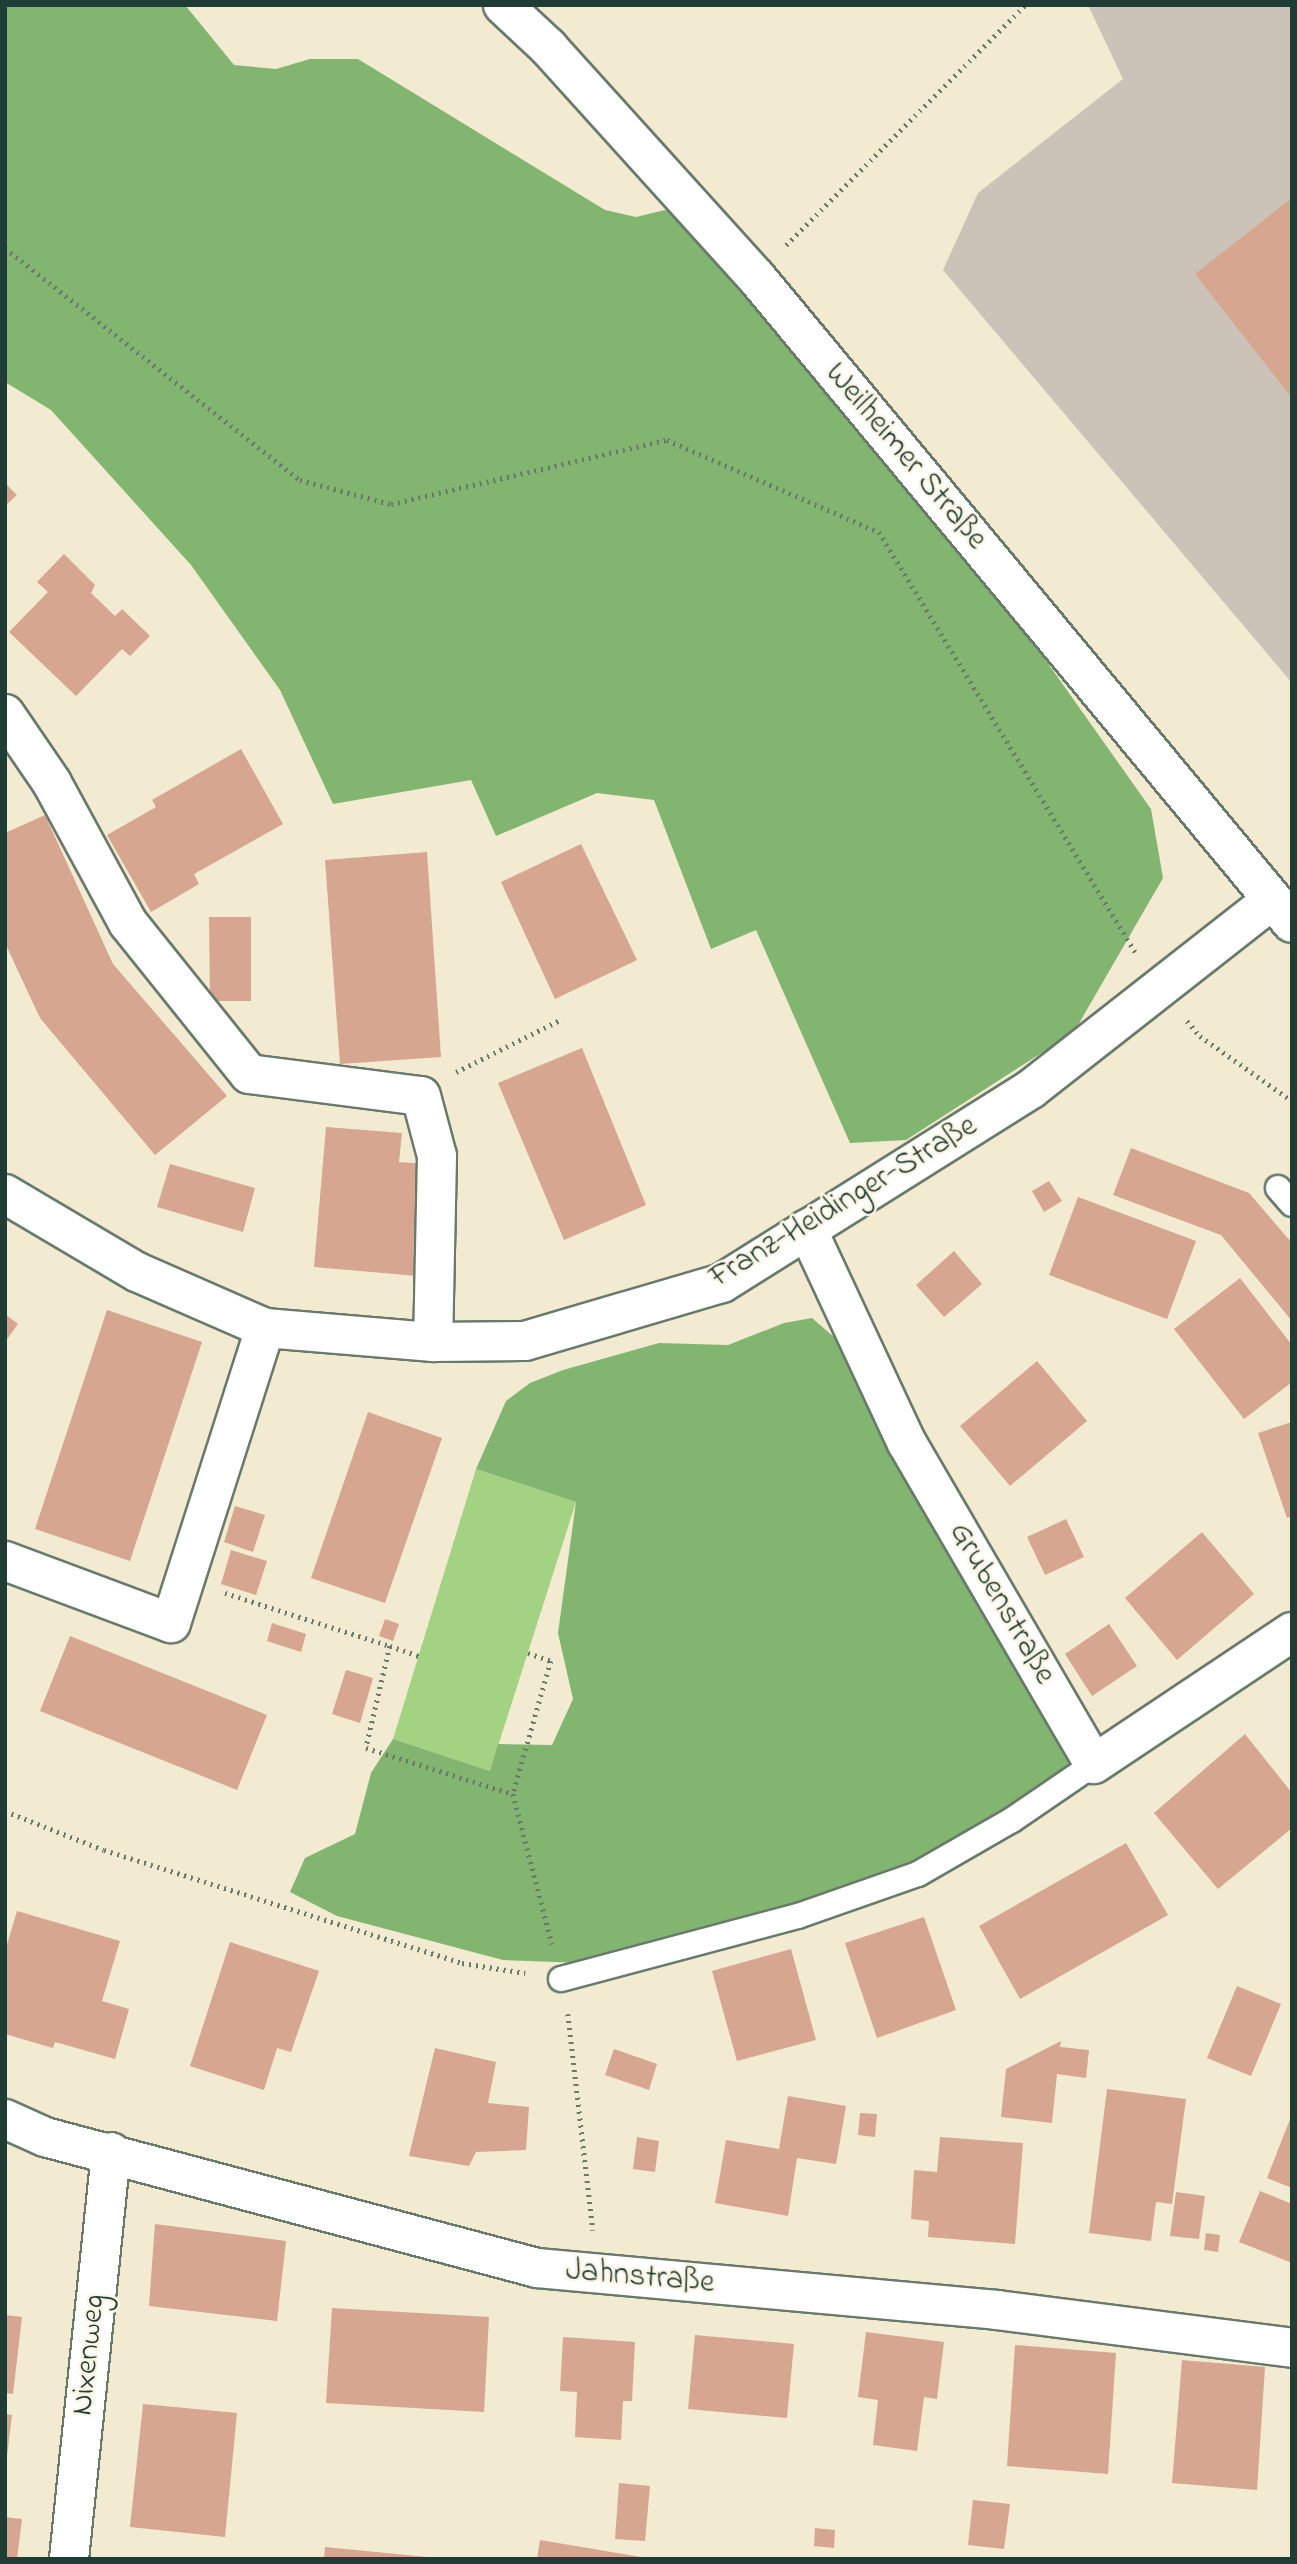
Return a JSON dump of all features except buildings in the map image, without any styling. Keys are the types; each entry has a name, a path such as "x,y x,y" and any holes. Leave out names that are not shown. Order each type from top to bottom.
{"street":[{"name":"Weilheimer Straße","path":"503,5 548,47 756,276 1282,911"},
{"path":"5,714 51,783 128,923 249,1074 421,1096 437,1156 433,1342"},
{"name":"Franz-Heidinger-Straße","path":"5,1194 137,1272 265,1328 433,1342 524,1341 722,1283 1031,1089 1158,989 1282,911"},
{"name":"Grubenstraße","path":"807,1229 907,1443 1094,1764"},
{"path":"5,1561 171,1623 265,1328"},
{"path":"1094,1764 1292,1632"},
{"name":"Jahnstraße","path":"5,2119 45,2137 111,2152 537,2268 997,2310 1292,2348"},
{"name":"Nixenweg","path":"69,2559 111,2152"}],"lane":[{"path":"561,1979 799,1916 918,1874 1012,1821 1094,1764"}],"path":[{"path":"756,276 1025,5"},
{"path":"5,248 300,480 391,504 667,440 879,532 1158,989 1200,1036 1292,1101"},
{"path":"421,1096 448,1076 562,1019"},
{"path":"184,1580 419,1656"},
{"path":"390,1646 366,1748 513,1794"},
{"path":"528,1653 551,1661 513,1794 561,1979 589,2196"},
{"path":"5,1811 104,1850 462,1963 561,1979"}],"shaded area":[{"path":"1088,5 1292,5 1292,683 943,270 978,193 1123,79"}],"green space":[{"path":"5,5 185,5 234,65 276,69 310,59 358,59 605,210 636,217 665,210 686,216 911,470 1151,809 1163,878 1074,1032 906,1140 850,1143 756,930 711,949 654,800 597,793 496,836 471,780 333,804 280,690 191,565 51,410 5,382"},
{"path":"812,1318 842,1344 1073,1760 1057,1785 909,1871 765,1919 583,1963 503,1960 337,1916 290,1892 305,1858 355,1834 371,1773 393,1739 490,1771 498,1744 552,1745 573,1699 558,1633 576,1502 476,1469 506,1401 530,1383 563,1370 659,1343 728,1345 784,1323"},
{"path":"476,1469 576,1502 490,1771 393,1739"}]}
